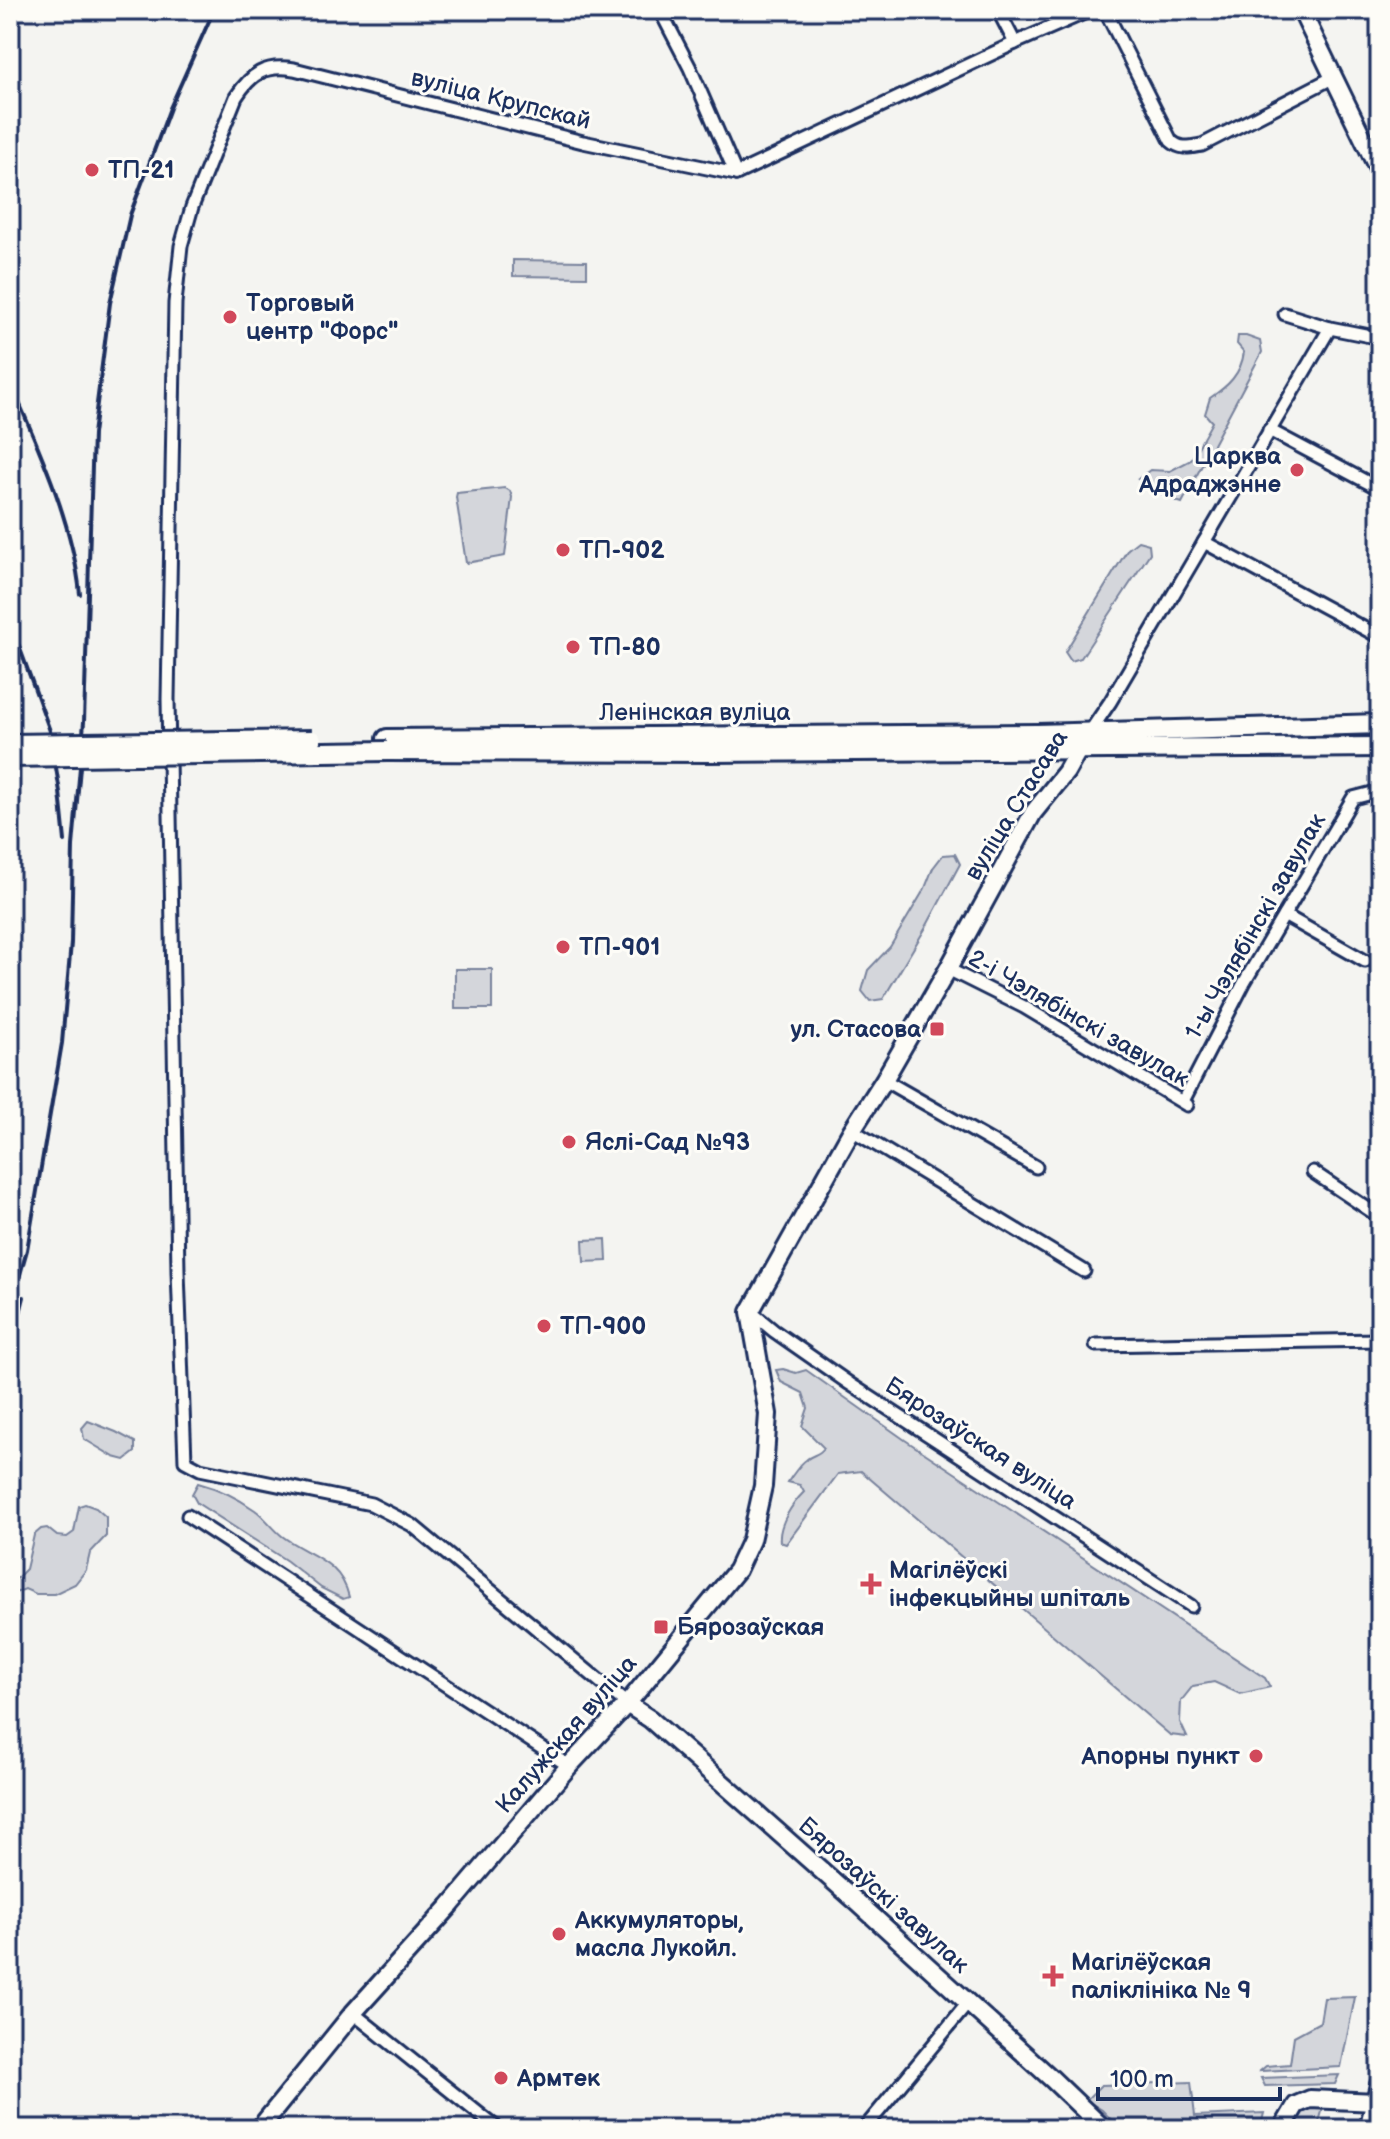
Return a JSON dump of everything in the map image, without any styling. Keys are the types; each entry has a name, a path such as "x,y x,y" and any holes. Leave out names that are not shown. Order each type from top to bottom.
{"main road":[{"name":"Ленінская вуліца","path":"1084,741 1380,724"},
{"name":"Ленінская вуліца","path":"10,744 1084,741 1380,747"},
{"name":"Ленінская вуліца","path":"10,757 387,745"},
{"path":"1369,2129 1378,2094"}],"street":[{"path":"660,10 690,68 736,174 1091,10"},
{"path":"998,10 1015,43"},
{"path":"1105,10 1171,141 1177,146 1202,145 1334,77"},
{"path":"1301,10 1380,173"},
{"name":"вуліца Крупскай","path":"627,1704 412,1525 371,1504 200,1469 185,1461 168,714 175,303 181,246 192,207 236,97 257,73 270,68 281,66 583,142 736,174"},
{"path":"1285,314 1330,328 1380,338"},
{"name":"вуліца Стасава","path":"750,1312 852,1130 948,969 1033,813 1066,772 1110,702 1330,328"},
{"path":"1269,430 1380,489"},
{"path":"1204,542 1380,637"},
{"name":"1-ы Чэлябінскі завулак","path":"1186,1103 1244,983 1353,798 1380,791"},
{"path":"1284,915 1365,961"},
{"name":"2-і Чэлябінскі завулак","path":"948,969 1024,1007 1186,1103"},
{"path":"884,1080 1036,1167"},
{"path":"852,1130 1084,1271"},
{"path":"1313,1172 1380,1217"},
{"name":"Калужская вуліца","path":"259,2129 353,2013 627,1704 737,1570 751,1540 763,1486 768,1414 750,1312"},
{"name":"Бярозаўская вуліца","path":"750,1312 850,1384 1191,1606"},
{"path":"1096,1345 1380,1340"},
{"path":"188,1516 569,1766"},
{"name":"Бярозаўскі завулак","path":"627,1704 671,1737 1104,2129"},
{"path":"864,2129 968,2003"},
{"path":"353,2013 498,2129"},
{"path":"1282,2129 1296,2105 1310,2099 1378,2094"}],"shaded area":[{"path":"513,260 587,261 587,277 513,276"},
{"path":"1238,336 1260,341 1262,352 1182,503 1176,501 1138,479 1150,470 1170,471 1191,460 1212,422 1205,414 1210,398 1228,384 1240,367 1244,352 1237,344"},
{"path":"505,488 512,497 505,556 466,563 457,493"},
{"path":"1138,541 1149,544 1150,553 1081,658 1071,661 1065,652 1128,549"},
{"path":"955,854 960,864 925,929 883,999 870,1001 862,991 868,970 890,947 925,888 933,868 943,855"},
{"path":"455,969 492,969 492,1009 455,1009"},
{"path":"606,1239 607,1261 584,1262 583,1240"},
{"path":"776,1370 796,1373 806,1370 905,1440 1265,1678 1270,1687 1240,1694 1214,1682 1193,1686 1181,1701 1180,1722 1187,1737 1170,1735 861,1471 838,1474 786,1544 780,1542 787,1515 804,1492 800,1485 788,1482 804,1462 824,1448 802,1426 808,1408 803,1393 781,1382"},
{"path":"88,1421 135,1442 135,1452 125,1460 84,1439 82,1428"},
{"path":"198,1483 248,1506 282,1536 331,1566 345,1584 349,1597 343,1599 321,1588 287,1561 197,1503 192,1494"},
{"path":"85,1504 106,1517 106,1536 90,1553 86,1570 75,1584 54,1594 36,1594 25,1589 15,1593 10,1603 10,1585 26,1569 34,1535 47,1528 57,1536 67,1537 74,1532 79,1506"},
{"path":"1355,1997 1341,2067 1260,2071 1266,2066 1290,2064 1294,2036 1320,2022 1324,1998"},
{"path":"1339,2075 1335,2084 1265,2086 1261,2078"},
{"path":"1191,2082 1195,2116 1264,2113 1260,2129 1120,2129 1102,2110 1086,2100 1101,2085"},
{"path":"1300,2108 1323,2108 1317,2129 1285,2129"}],"railway":[{"path":"10,1310 27,1250 62,1043 71,943 73,846 84,722 93,434 110,303 130,215 170,108 214,10"},
{"path":"10,382 62,513 80,594"},
{"path":"10,631 19,646 50,731 65,841"},
{"path":"10,1353 24,1297"}],"place":[{"name":"ТП-21","path":"92,170"},
{"name":"Торговый центр \"Форс\"","path":"230,317"},
{"name":"Царква Адраджэнне","path":"1297,470"},
{"name":"ТП-902","path":"563,550"},
{"name":"ТП-80","path":"573,647"},
{"name":"ТП-901","path":"563,947"},
{"name":"ул. Стасова","path":"937,1029"},
{"name":"Яслі-Сад №93","path":"569,1142"},
{"name":"ТП-900","path":"544,1326"},
{"name":"Магілёўскі інфекцыйны шпіталь","path":"871,1584"},
{"name":"Бярозаўская","path":"661,1627"},
{"name":"Апорны пункт","path":"1256,1756"},
{"name":"Аккумуляторы, масла Лукойл.","path":"559,1934"},
{"name":"Магілёўская паліклініка № 9","path":"1053,1976"},
{"name":"Армтек","path":"501,2078"}]}
